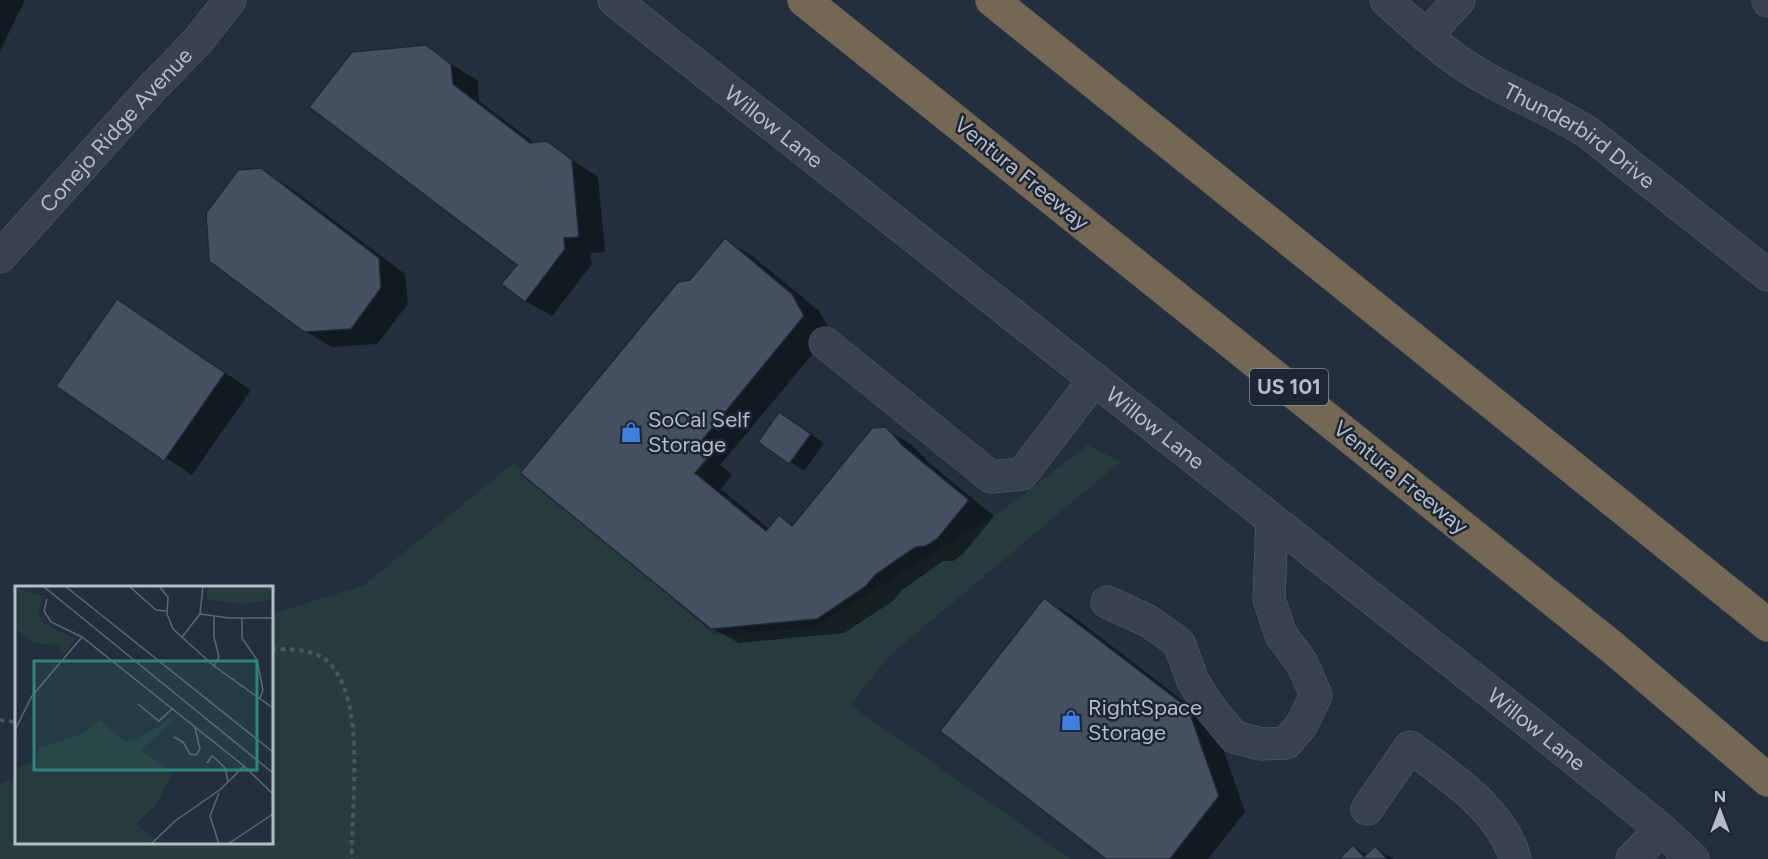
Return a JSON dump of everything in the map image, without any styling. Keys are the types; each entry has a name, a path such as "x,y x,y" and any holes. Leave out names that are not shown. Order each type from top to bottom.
{"highway":[{"name":"Ventura Freeway","path":"804,0 1612,647 1768,780"},
{"path":"992,0 1768,625"}],"street":[{"name":"Conejo Ridge Avenue","path":"0,257 154,86 197,42 230,0"},
{"name":"Willow Lane","path":"614,0 1661,829 1693,859"},
{"name":"Thunderbird Drive","path":"1386,0 1426,36 1479,74 1560,115 1590,134 1768,275"},
{"path":"1426,36 1459,0"},
{"path":"825,343 991,477 1022,474 1095,379"},
{"path":"1107,602 1150,622 1179,643 1198,690 1234,737 1261,744 1286,743 1301,726 1316,695 1302,663 1281,635 1269,599 1272,520"},
{"path":"1366,809 1410,747 1469,794 1495,821 1512,849 1515,859"},
{"path":"1632,859 1661,829"}],"path":[{"path":"273,650 310,652 325,660 338,678 349,707 354,738 352,859"},
{"path":"0,720 15,722"}],"green space":[{"path":"1088,445 1120,462 889,656 850,705 1071,859 0,859 0,784 15,776 15,844 273,844 273,614 364,585 514,463 714,635 812,628 1003,510"}],"building":[{"path":"426,45 451,64 453,84 530,143 547,141 572,160 579,237 564,238 565,249 525,302 501,284 517,265 309,107 352,52"},
{"path":"261,168 379,258 381,288 351,329 304,332 209,261 206,213 238,170"},
{"name":"SoCal Self Storage","path":"725,238 792,294 804,316 695,449 707,459 695,473 766,531 779,515 792,526 872,428 886,427 903,446 969,500 937,539 926,546 916,547 895,561 875,575 866,586 817,619 711,629 520,473 678,282 690,280"},
{"path":"117,299 225,373 164,461 56,386"},
{"path":"779,412 811,434 789,464 758,442"},
{"name":"RightSpace Storage","path":"1044,598 1188,708 1219,796 1170,859 1106,859 940,731"},
{"path":"1353,845 1364,857 1375,846 1387,859 1339,859"}],"place":[{"name":"SoCal Self Storage","path":"631,432"},
{"name":"RightSpace Storage","path":"1071,720"}]}
